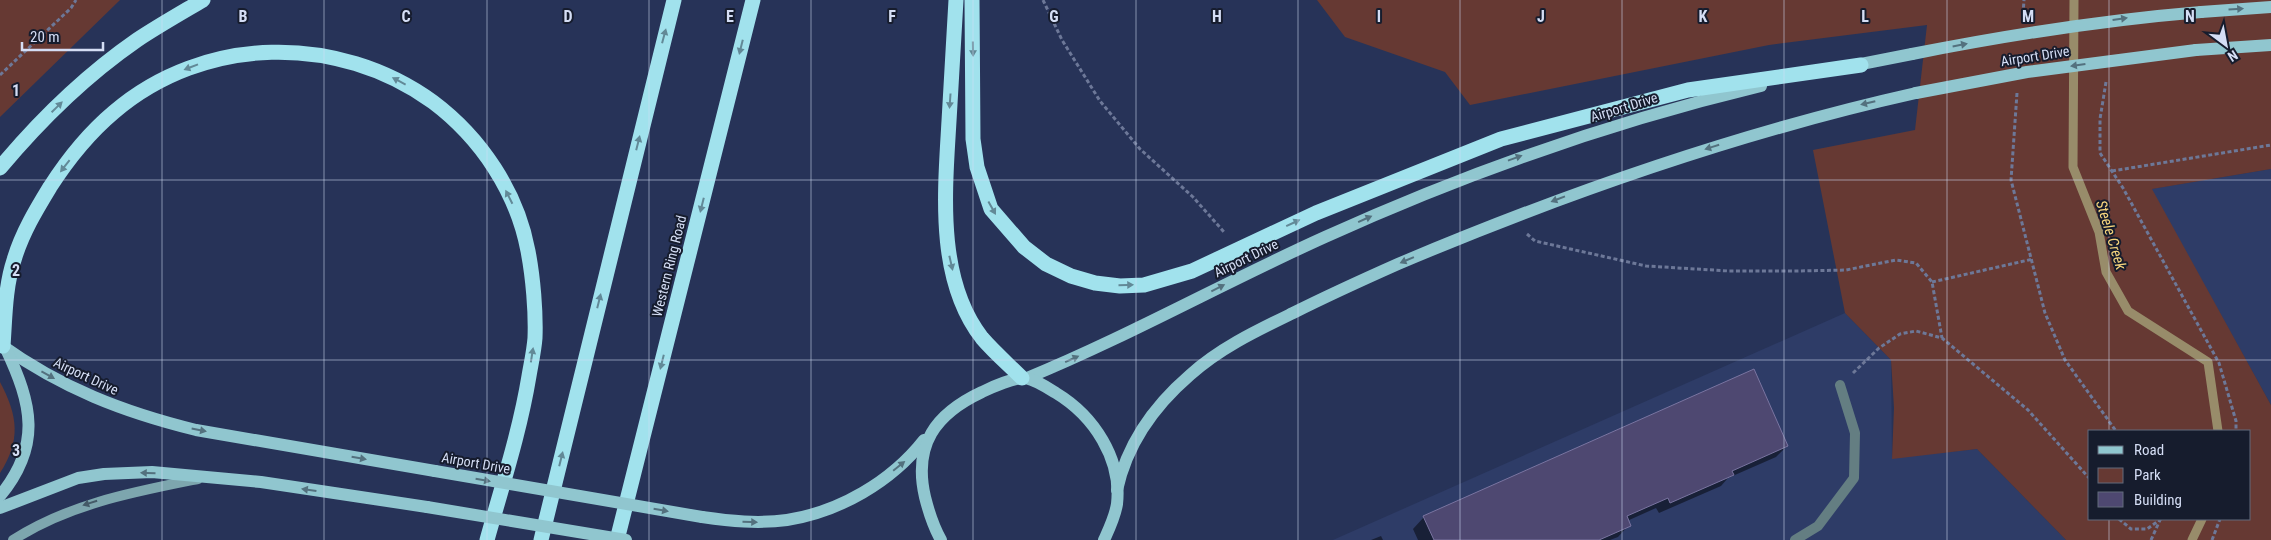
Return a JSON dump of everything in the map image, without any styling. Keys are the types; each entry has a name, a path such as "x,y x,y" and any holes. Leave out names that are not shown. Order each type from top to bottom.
{"highway":[{"path":"0,168 43,120 100,68 137,40 203,0"},
{"path":"541,540 674,0"},
{"name":"Western Ring Road","path":"617,540 753,0"},
{"path":"956,0 945,192 945,229 950,260 968,314 982,337 1024,378"},
{"path":"972,0 973,139 977,167 991,209 1024,248 1046,264 1072,276 1096,283 1120,286 1144,285 1192,271 1380,186 1502,139 1688,90 1861,64"},
{"path":"3,346 6,296 13,260 28,224 60,172 81,145 114,111 135,96 181,71 203,63 238,55 283,51 307,53 344,59 382,73 422,94 442,109 474,141 493,166 519,215 528,252 535,339 524,403 487,540"}],"main road":[{"name":"Airport Drive","path":"3,346 37,369 93,398 158,421 196,430 702,517 734,521 764,522 786,520 826,509 858,496 877,484 907,459 947,414 976,395 1024,378 1101,346 1325,236 1436,188 1595,131 1684,104 1766,84 1912,54 2056,28 2132,18 2271,7"},
{"name":"Airport Drive","path":"1117,490 1125,459 1133,442 1148,420 1189,375 1217,354 1255,331 1356,282 1563,197 1678,157 1784,124 1916,93 2027,72 2196,50 2271,45"},
{"path":"0,496 9,485 23,460 29,432 26,402 15,368 3,346"},
{"path":"1024,378 1063,397 1075,407 1102,438 1112,459 1117,490 1117,504 1104,540"},
{"path":"931,432 923,452 922,478 931,520 941,540"},
{"path":"0,508 78,478 96,475 152,472 261,482 626,540"},
{"path":"13,540 87,504 206,477"}],"street":[{"path":"1795,540 1818,526 1854,478 1856,433 1840,385"}],"path":[{"path":"0,75 71,8 76,0"},
{"path":"1043,0 1062,40 1100,101 1140,149 1193,197 1238,249"},
{"path":"2023,19 2024,0"},
{"path":"2108,73 2100,119 2100,153 2112,171 2219,363 2236,420 2236,430"},
{"path":"2018,85 2011,180 2033,259 2045,313 2065,360 2115,430"},
{"path":"2112,171 2271,146"},
{"path":"1510,218 1535,241 1646,266 1729,271 1846,270 1896,260 1916,263 1932,282 1942,338"},
{"path":"1932,282 2033,259"},
{"path":"1840,385 1879,348 1900,334 1916,331 1942,338 2028,410 2088,477"},
{"path":"2120,520 2131,529 2147,528 2159,520"},
{"path":"2151,540 2161,520"},
{"path":"2212,540 2220,520"}],"shaded area":[{"path":"2271,169 2271,405 2151,189"},
{"path":"1845,313 1891,360 1892,458 1977,449 2066,540 1333,540"}],"green space":[{"path":"0,0 120,0 0,117"},
{"path":"1317,0 2271,0 2271,169 2152,189 2271,405 2271,540 2066,540 1977,449 1892,459 1894,408 1891,360 1845,313 1813,150 1915,130 1927,25 1769,45 1470,105 1445,72 1345,37"},
{"path":"0,382 11,406 15,428 11,450 0,473"}],"building":[{"path":"1754,369 1788,446 1732,471 1734,475 1670,503 1668,498 1627,516 1631,526 1599,540 1434,540 1423,516"}],"waterway":[{"name":"Steele Creek","path":"2074,0 2073,167 2099,232 2106,272 2128,311 2208,362 2218,430"},
{"name":"Steele Creek","path":"2192,540 2202,520"}]}
